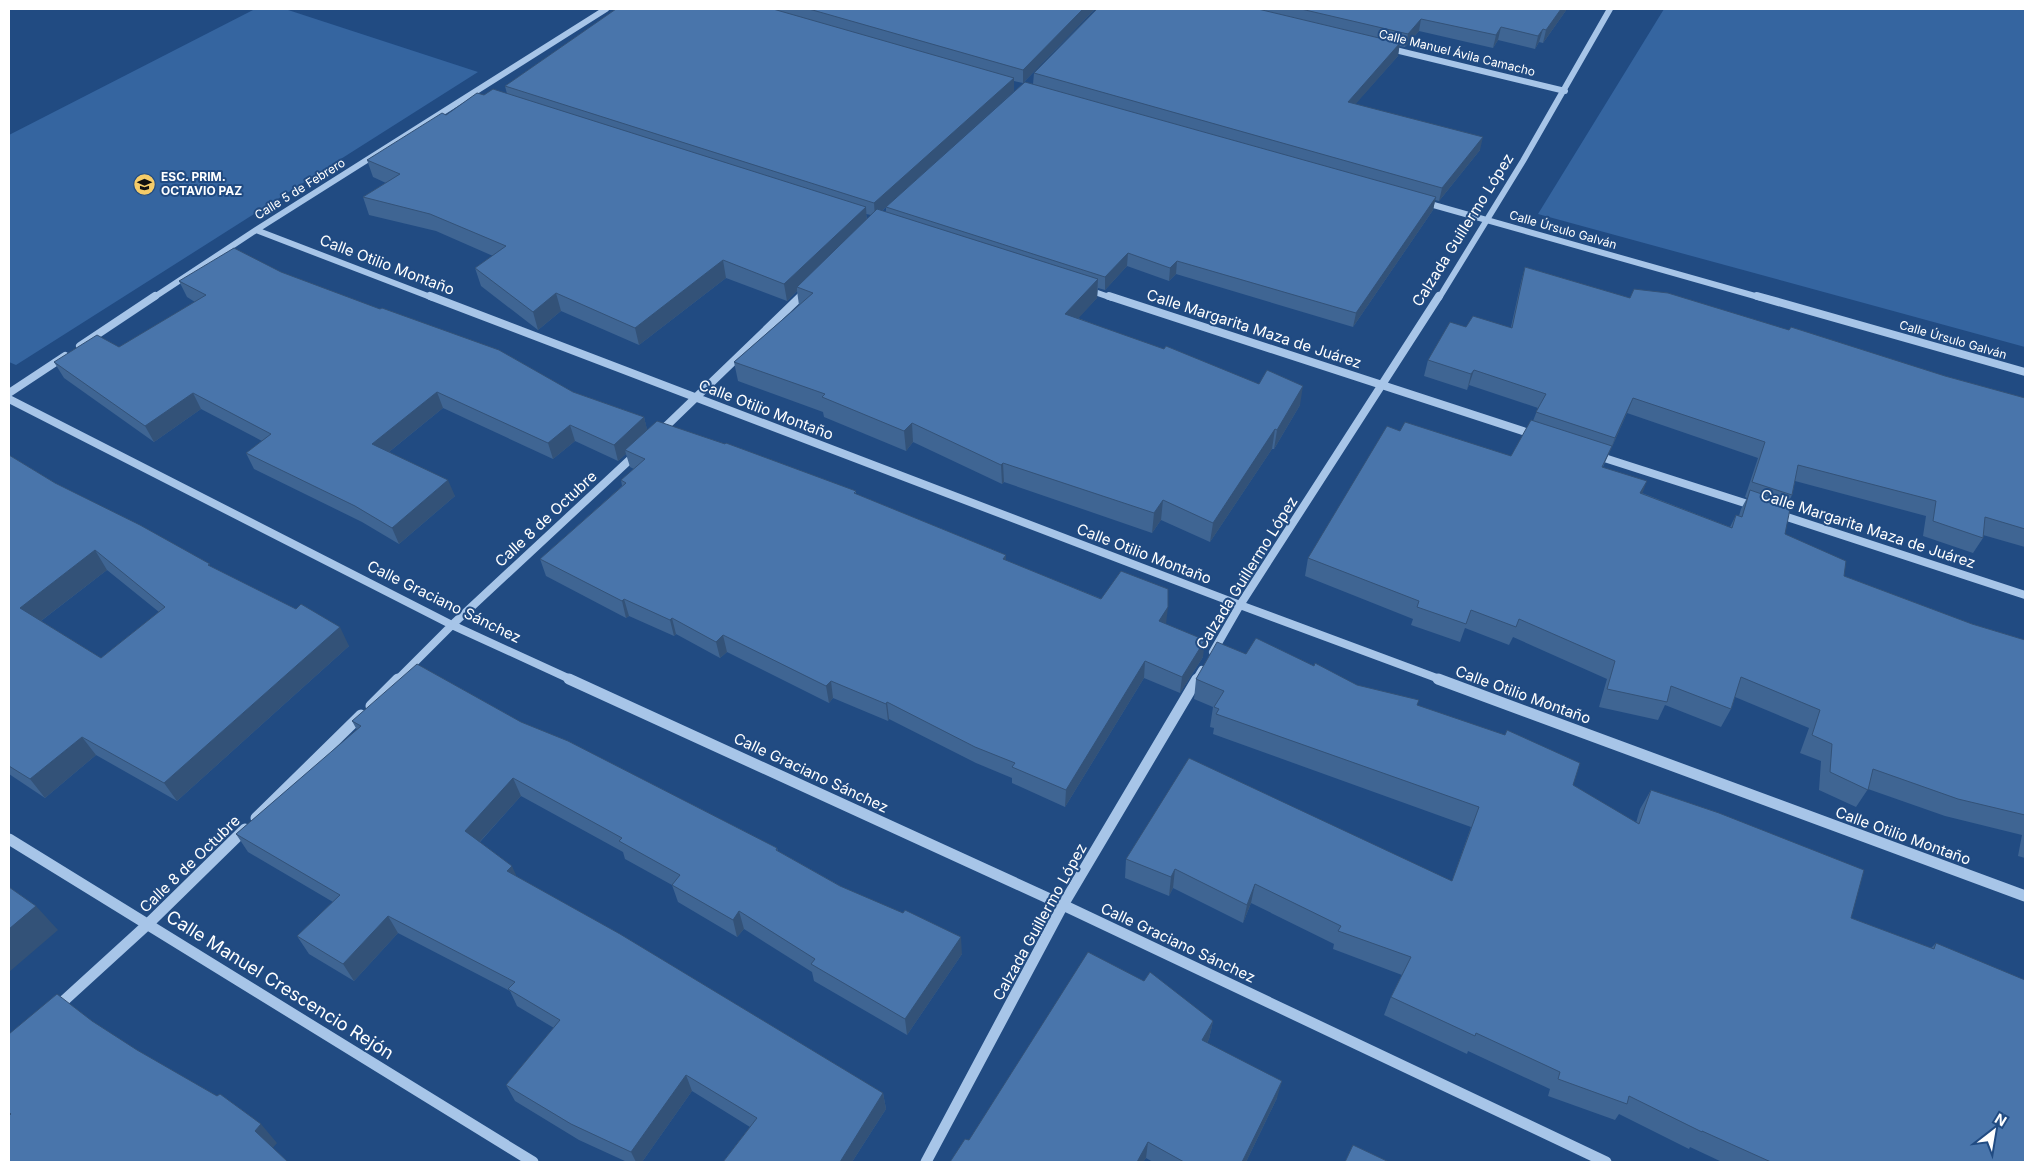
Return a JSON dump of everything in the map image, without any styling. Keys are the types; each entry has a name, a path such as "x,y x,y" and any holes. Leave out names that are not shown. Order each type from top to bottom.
{"street":[{"name":"Calle 5 de Febrero","path":"9,393 256,230 606,9"},
{"name":"Calzada Guillermo López","path":"1210,656 1240,605 1486,220 1565,91 1610,9"},
{"name":"Calle Manuel Ávila Camacho","path":"1381,46 1565,91"},
{"path":"474,93 484,96"},
{"name":"Calle Úrsulo Galván","path":"1411,199 2025,372"},
{"name":"Calle Otilio Montaño","path":"256,230 1240,605 2025,896"},
{"path":"653,438 815,282"},
{"name":"Calle Margarita Maza de Juárez","path":"1074,285 1543,438"},
{"name":"Calle Graciano Sánchez","path":"9,399 452,625 1063,905 1606,1162"},
{"name":"Calle 8 de Octubre","path":"53,1011 148,924 452,625 646,445"},
{"name":"Calle Margarita Maza de Juárez","path":"1590,453 1761,508"},
{"name":"Calle Margarita Maza de Juárez","path":"1770,512 2025,595"},
{"name":"Calzada Guillermo López","path":"926,1162 1063,905 1205,665"},
{"name":"Calle Manuel Crescencio Rejón","path":"9,839 533,1162"}],"shaded area":[{"name":"ESC. PRIM. OCTAVIO PAZ","path":"255,9 285,9 478,72 16,365 9,362 9,135"},
{"path":"1664,9 2025,9 2025,347 1538,214"}],"building":[{"path":"616,9 773,9 1014,78 874,203 505,86"},
{"path":"809,9 1083,9 1023,70"},
{"path":"1097,9 1258,9 1400,43 1348,102 1483,137 1442,188 1034,73"},
{"path":"1301,9 1561,9 1546,30 1543,29 1538,36 1501,27 1496,35 1421,19 1408,34"},
{"path":"1025,82 1436,197 1356,313 1177,261 1170,268 1128,253 1105,277 886,207"},
{"path":"493,89 866,207 784,284 723,260 635,328 556,293 533,312 475,268 506,246 430,214 363,197 400,174 367,160 442,113 446,115 477,93 484,95"},
{"path":"877,209 1098,279 1065,314 1164,349 1166,346 1259,384 1267,370 1303,386 1277,430 1275,429 1213,523 1163,500 1154,513 1003,463 1001,465 912,423 904,431 822,397 825,394 734,362 813,293 797,287"},
{"path":"234,248 281,272 499,350 573,392 644,417 614,445 570,425 548,443 437,392 372,444 448,480 392,528 355,506 246,453 271,434 193,393 145,426 54,362 97,335 119,347 206,295 179,281"},
{"path":"1525,267 1630,298 1634,289 1668,293 1789,330 1791,327 1945,376 2025,398 2025,529 1985,517 1983,538 1933,521 1936,501 1798,465 1792,495 1752,482 1765,442 1633,398 1615,438 1536,412 1546,394 1474,370 1471,374 1428,360 1450,322 1466,327 1473,316 1512,328"},
{"path":"1531,420 1612,446 1602,467 1647,481 1640,493 1732,528 1736,515 1742,517 1750,490 1791,504 1785,534 1846,561 1844,576 1972,624 2025,640 2025,815 1958,799 1873,769 1868,790 1830,772 1832,744 1812,735 1820,710 1741,677 1731,709 1671,686 1667,702 1607,689 1615,661 1519,619 1516,627 1471,610 1466,624 1417,607 1419,601 1308,558 1387,426 1400,431 1405,422 1511,456"},
{"path":"657,421 726,443 856,491 854,493 1006,555 1003,559 1101,599 1121,571 1168,589 1168,607 1159,621 1205,640 1182,677 1145,661 1066,790 1012,767 1015,763 975,747 887,702 886,704 831,681 826,686 723,635 716,642 672,618 670,620 624,599 622,601 540,559 626,483 621,480 645,459 625,450"},
{"path":"9,455 55,483 140,525 210,564 208,565 296,609 301,604 340,627 164,783 82,737 30,779 9,766","holes":["95,550 165,607 101,658 20,608"]},
{"path":"1256,638 1314,666 1315,663 1357,685 1419,700 1417,705 1505,735 1507,730 1580,763 1573,785 1639,824 1651,790 1719,813 1864,870 1851,918 1934,949 1936,943 2025,980 2025,1162 1771,1162 1702,1132 1629,1096 1627,1104 1558,1079 1560,1072 1476,1033 1475,1036 1391,997 1411,957 1338,931 1341,926 1255,884 1247,905 1175,869 1171,877 1126,859 1189,758 1452,881 1479,807 1216,714 1219,709 1214,707 1224,691 1196,679 1217,642 1246,654"},
{"path":"417,664 521,722 568,741 777,848 776,850 840,886 903,913 905,910 961,937 905,1019 811,964 815,959 739,911 733,920 672,885 680,875 619,841 622,838 513,778 465,831 512,866 507,871 620,934 883,1093 840,1162 723,1162 757,1118 686,1075 631,1152 571,1124 506,1085 560,1020 508,989 515,982 388,916 343,964 297,936 340,895 236,834 361,726 352,721"},
{"path":"9,887 36,906 9,929"},
{"path":"1088,952 1144,981 1150,972 1213,1021 1202,1040 1282,1081 1242,1162 1184,1162 1148,1142 1137,1162 950,1162 965,1139 969,1140"},
{"path":"57,994 92,1021 137,1050 217,1096 220,1094 261,1124 255,1131 288,1162 9,1162 9,1116 11,1114 9,1112 9,1034"},
{"path":"1353,1145 1389,1162 1345,1162"}],"place":[{"name":"ESC. PRIM. OCTAVIO PAZ","path":"145,184"}]}
